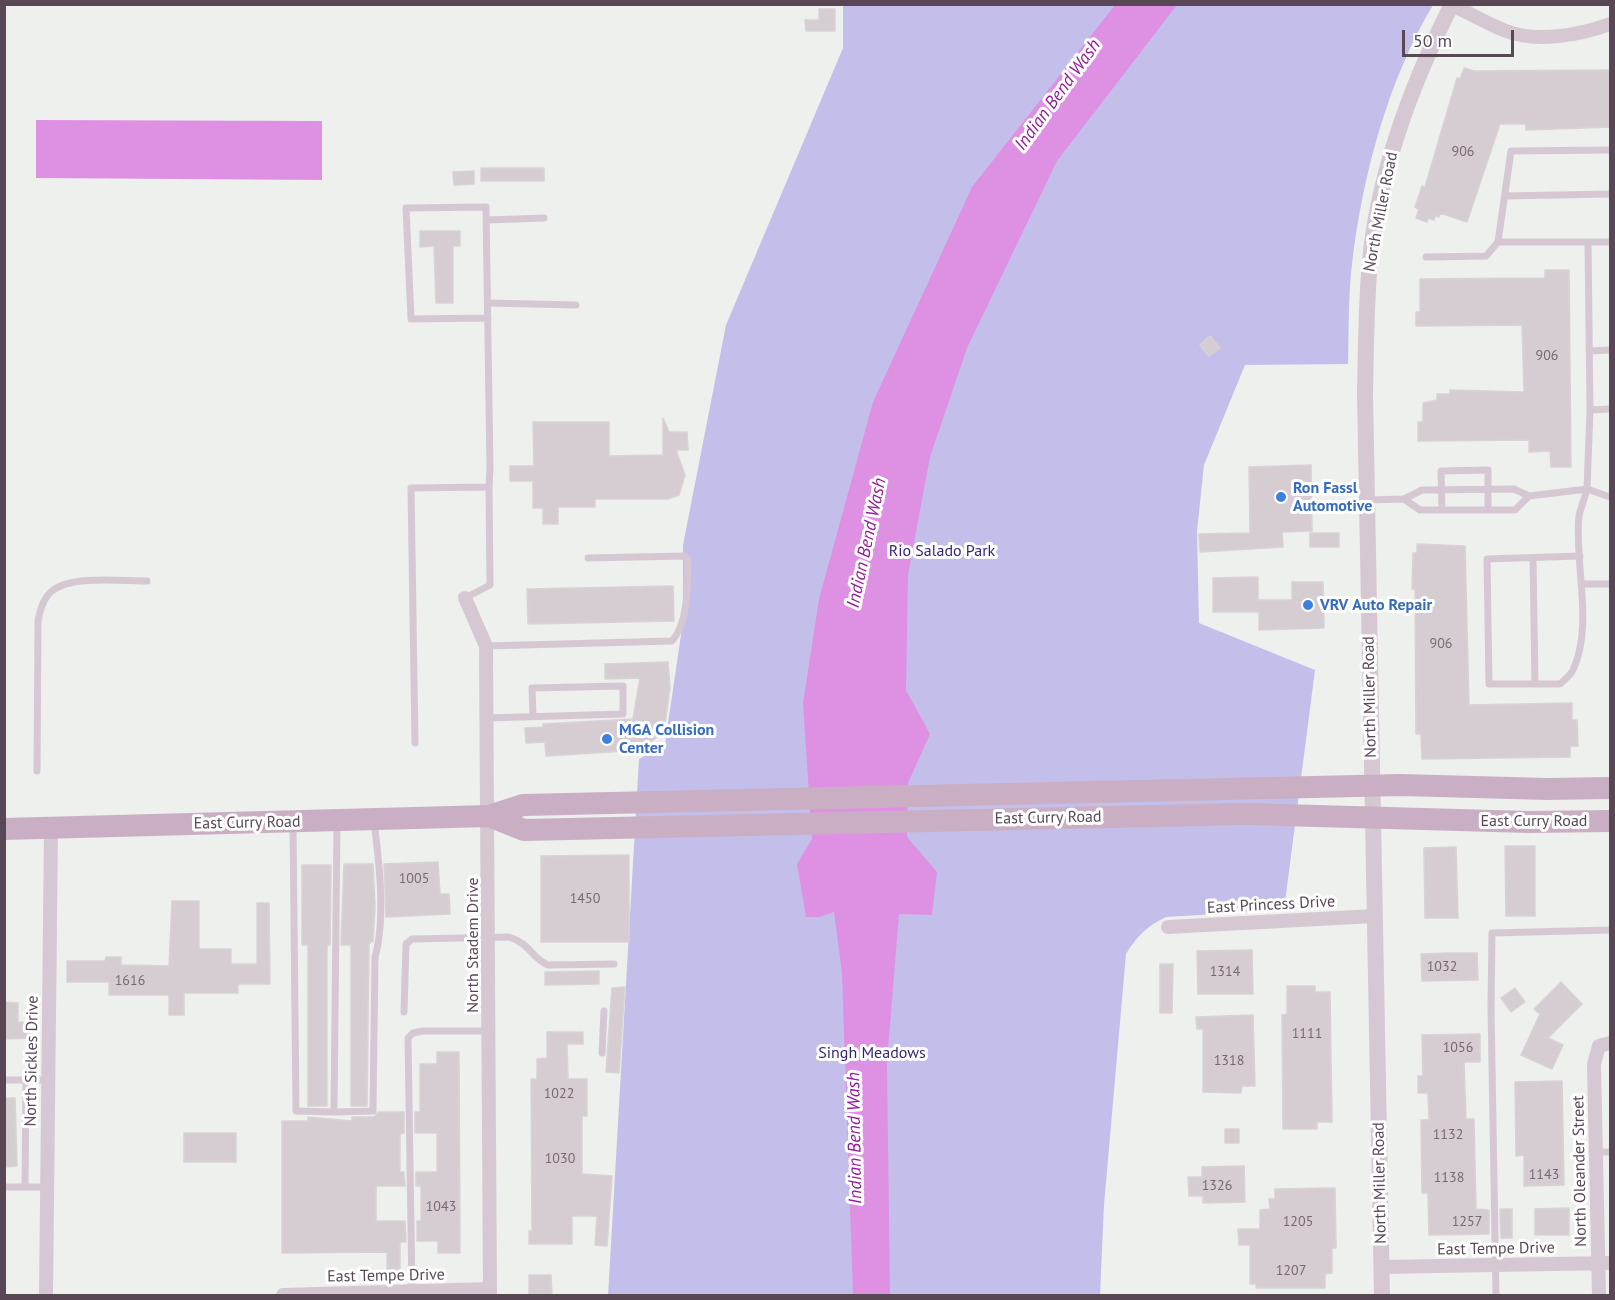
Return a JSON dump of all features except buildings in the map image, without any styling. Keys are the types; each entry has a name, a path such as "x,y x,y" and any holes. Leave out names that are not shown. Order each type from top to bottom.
{"main road":[{"name":"East Curry Road","path":"4,829 489,816 523,805 1372,787 1611,788"},
{"name":"East Curry Road","path":"489,816 524,830 1239,814 1529,822 1611,821"}],"street":[{"path":"1452,5 1508,32 1543,36 1580,33 1611,24"},
{"name":"North Miller Road","path":"1382,1296 1365,393 1370,258 1383,185 1399,124 1425,58 1452,5"},
{"name":"North Stadem Drive","path":"465,598 486,646 489,816 490,1292"},
{"name":"North Sickles Drive","path":"46,1296 51,828"},
{"name":"East Princess Drive","path":"1168,927 1375,916"},
{"name":"North Oleander Street","path":"1599,1296 1604,1263 1596,1152 1594,1064 1605,1045"},
{"name":"East Tempe Drive","path":"1382,1267 1604,1263"},
{"name":"East Tempe Drive","path":"281,1295 490,1292"}],"lane":[{"path":"1426,257 1486,256 1498,242 1511,151 1611,150"},
{"path":"1505,196 1611,194"},
{"path":"465,598 490,585 488,303 486,220 484,206 410,207 405,211 411,319 488,318"},
{"path":"486,220 544,218"},
{"path":"1498,242 1611,242"},
{"path":"1580,556 1487,559 1489,684 1560,684 1573,671 1581,637 1580,515 1587,489 1590,410 1588,242"},
{"path":"488,303 576,305"},
{"path":"1589,351 1611,350"},
{"path":"1590,410 1611,409"},
{"path":"1442,510 1441,471 1488,470 1488,510"},
{"path":"415,743 411,488 489,487"},
{"path":"1368,501 1404,499 1422,490 1514,489 1529,496 1587,489 1611,497"},
{"path":"1404,499 1420,510 1515,510 1529,496"},
{"path":"486,646 672,641 677,635 686,598 688,560 685,556 588,558"},
{"path":"1533,558 1535,684"},
{"path":"37,771 38,621 42,603 51,591 64,585 87,581 147,581"},
{"path":"1581,584 1611,584"},
{"path":"487,718 533,717 623,714 623,686 532,688 533,717"},
{"path":"292,822 296,1111 373,1112 375,957 379,943 379,865 373,820"},
{"path":"334,1112 338,821"},
{"path":"1497,1296 1490,986 1492,933 1611,930"},
{"path":"404,1012 406,944 412,939 509,937 522,941 532,950 538,960 548,965 614,964"},
{"path":"602,1053 604,1011"},
{"path":"407,1293 406,1047 408,1038 413,1033 423,1031 490,1031"},
{"path":"4,1080 49,1080"},
{"path":"25,1187 26,1080"},
{"path":"1596,1152 1611,1152"},
{"path":"4,1187 47,1187"}],"green space":[{"name":"Rio Salado Park","path":"843,5 1433,5 1417,34 1390,97 1370,164 1352,264 1348,364 1245,365 1204,465 1197,531 1199,623 1315,670 1284,910 1166,917 1143,932 1126,954 1104,1205 1100,1295 608,1296 639,759 665,744 683,621 683,545 726,325 843,48"}],"water":[{"name":"Indian Bend Wash","path":"1115,5 1177,5 1057,161 967,348 930,457 908,575 906,690 930,734 908,783 907,837 937,872 932,915 899,914 887,1062 890,1295 853,1295 842,973 834,912 819,917 806,917 797,864 812,839 803,704 819,599 873,402 972,187"},
{"path":"36,120 322,121 322,180 36,178"}],"place":[{"name":"Ron Fassl Automotive","path":"1281,497"},
{"name":"VRV Auto Repair","path":"1308,605"},
{"name":"MGA Collision Center","path":"607,739"}],"park label":[{"name":"Singh Meadows","path":"872,1053"}]}
